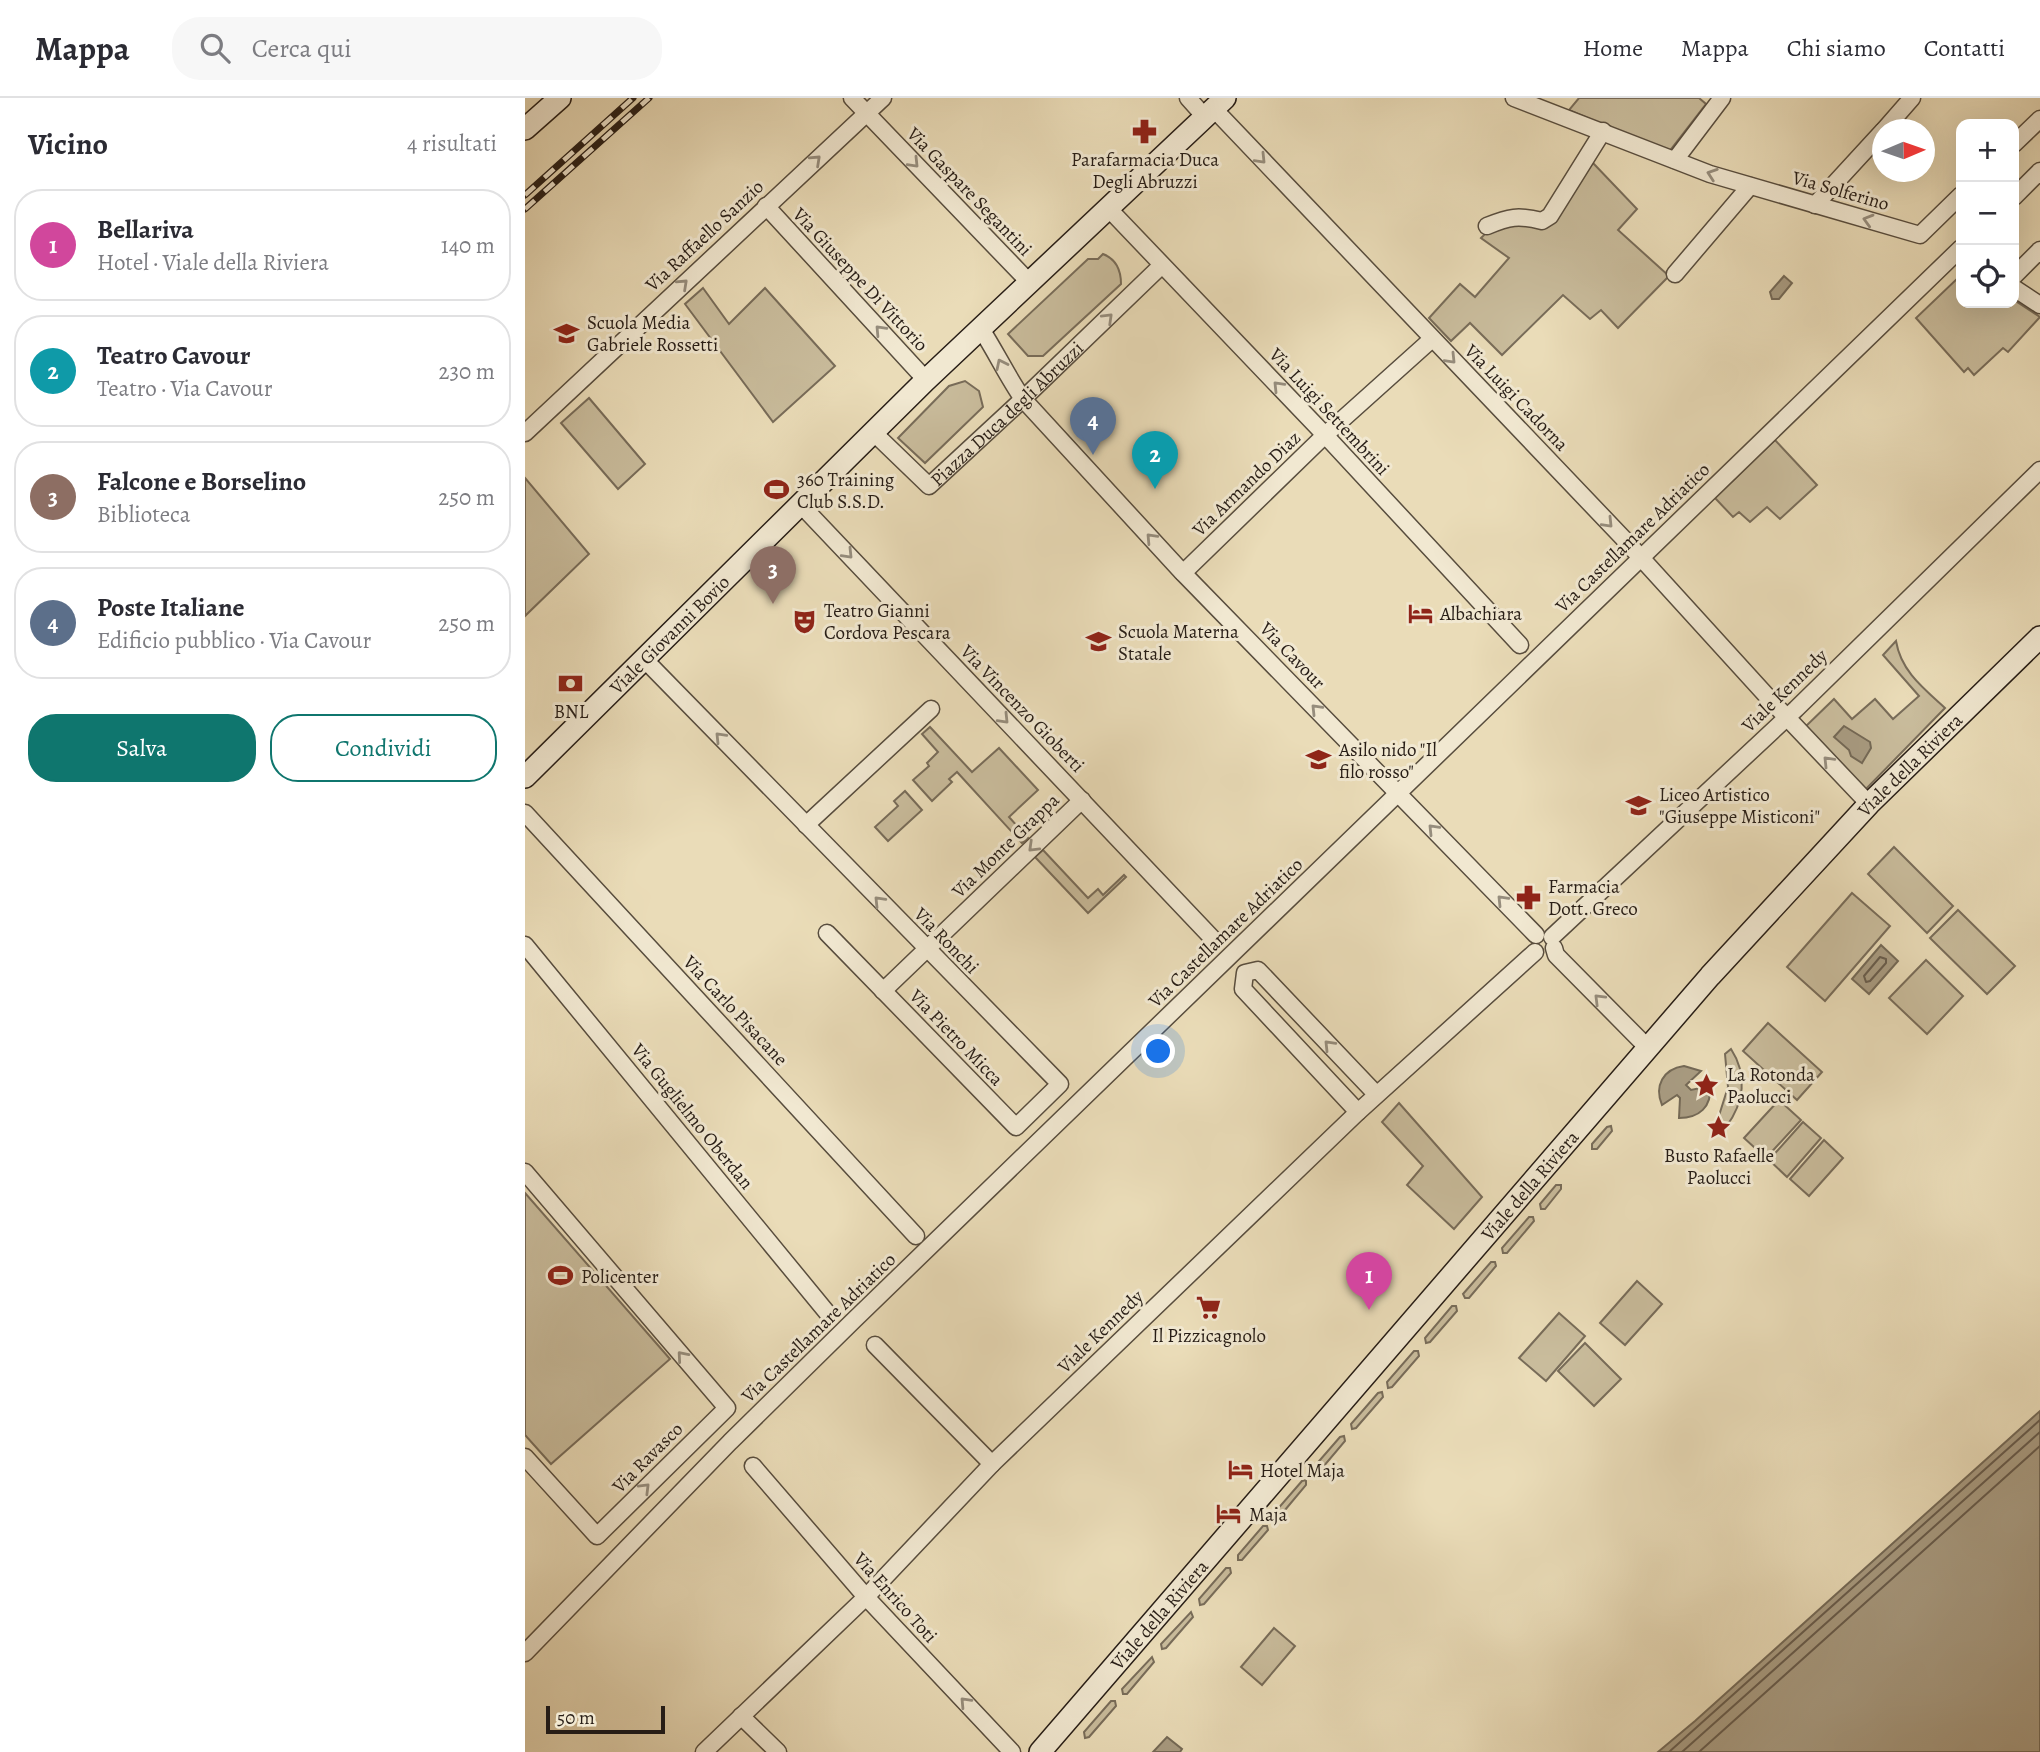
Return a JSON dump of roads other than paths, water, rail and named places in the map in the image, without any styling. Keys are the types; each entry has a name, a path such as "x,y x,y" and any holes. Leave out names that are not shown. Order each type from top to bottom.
{"street":[{"name":"Via Gaspare Segantini","path":"852,98 1029,282"},
{"name":"Via Raffaello Sanzio","path":"525,433 883,98"},
{"name":"Via Luigi Cadorna","path":"1188,98 1215,108 1870,804"},
{"name":"Via Solferino","path":"1514,98 1710,174 1920,234 1956,200"},
{"path":"1675,159 1722,98"},
{"path":"1893,119 1913,98"},
{"path":"525,123 559,99"},
{"path":"525,129 559,99"},
{"path":"873,432 1215,108"},
{"path":"2019,139 2040,119"},
{"path":"1487,226 1509,217 1524,216 1542,221 1550,216 1604,131"},
{"path":"1815,205 1872,142"},
{"path":"2019,192 2040,171"},
{"path":"1675,274 1750,186"},
{"name":"Via Giuseppe Di Vittorio","path":"766,206 926,380"},
{"name":"Via Luigi Settembrini","path":"1108,208 1325,435 1520,645"},
{"path":"2019,271 2040,250"},
{"name":"Via Castellamare Adriatico","path":"525,1653 744,1428 1956,253"},
{"name":"Piazza Duca degli Abruzzi","path":"873,432 929,486 1162,265"},
{"path":"2019,291 2040,305"},
{"name":"Via Cavour","path":"981,329 1023,399 1183,573 1647,1047"},
{"name":"Via Armando Diaz","path":"1183,573 1325,435 1432,339"},
{"name":"Viale Giovanni Bovio","path":"525,777 873,432"},
{"name":"Viale Kennedy","path":"704,1752 866,1597 992,1464 1358,1112 1787,718 2040,470"},
{"name":"Via Vincenzo Gioberti","path":"801,505 1215,940"},
{"name":"Viale della Riviera","path":"1040,1752 1647,1047 1797,880 1870,804 2040,637"},
{"name":"Via Ronchi","path":"645,660 1060,1084"},
{"path":"806,825 931,709"},
{"name":"Via Monte Grappa","path":"883,991 1082,800"},
{"name":"Via Carlo Pisacane","path":"525,813 916,1236"},
{"name":"Via Pietro Micca","path":"827,933 1016,1127 1060,1084"},
{"name":"Via Guglielmo Oberdan","path":"525,944 829,1315"},
{"path":"1358,1112 1243,989 1245,973 1258,971 1377,1094"},
{"name":"Via Ravasco","path":"525,1172 727,1408 597,1536 525,1457"},
{"path":"875,1345 992,1464"},
{"name":"Via Enrico Toti","path":"753,1466 866,1597 1012,1752"},
{"path":"741,1716 778,1752"}],"water":[{"path":"1784,276 1792,283 1779,299 1772,299 1770,292"},
{"path":"1844,726 1870,742 1871,748 1862,763 1851,756 1849,750 1834,737"},
{"path":"1881,945 1898,961 1869,994 1852,979"},
{"path":"1684,1066 1701,1071 1686,1085 1691,1090 1710,1086 1710,1093 1703,1110 1693,1116 1679,1118 1680,1098 1677,1095 1662,1105 1659,1091 1666,1075"},
{"path":"2040,1411 2040,1752 1658,1752 1695,1721"},
{"path":"1167,1737 1182,1749 1180,1752 1153,1752"}],"railway":[{"path":"525,195 633,98"},
{"path":"525,209 649,98"}],"place":[{"name":"Parafarmacia Duca Degli Abruzzi","path":"1145,131"},
{"name":"Scuola Media Gabriele Rossetti","path":"567,333"},
{"name":"Poste Italiane","path":"1093,455"},
{"name":"Teatro Cavour","path":"1155,489"},
{"name":"360 Training Club S.S.D.","path":"777,490"},
{"name":"Falcone e Borselino","path":"773,604"},
{"name":"Albachiara","path":"1420,613"},
{"name":"Teatro Gianni Cordova Pescara","path":"804,621"},
{"name":"Scuola Materna Statale","path":"1098,642"},
{"name":"BNL","path":"571,683"},
{"name":"Asilo nido \"Il filo rosso\"","path":"1319,760"},
{"name":"Liceo Artistico \"Giuseppe Misticoni\"","path":"1639,805"},
{"name":"Farmacia Dott. Greco","path":"1528,897"},
{"name":"La Rotonda Paolucci","path":"1707,1085"},
{"name":"Busto Rafaelle Paolucci","path":"1719,1127"},
{"name":"Policenter","path":"561,1276"},
{"name":"Il Pizzicagnolo","path":"1209,1307"},
{"name":"Bellariva","path":"1369,1310"},
{"name":"Hotel Maja","path":"1240,1470"},
{"name":"Maja","path":"1229,1514"}]}
